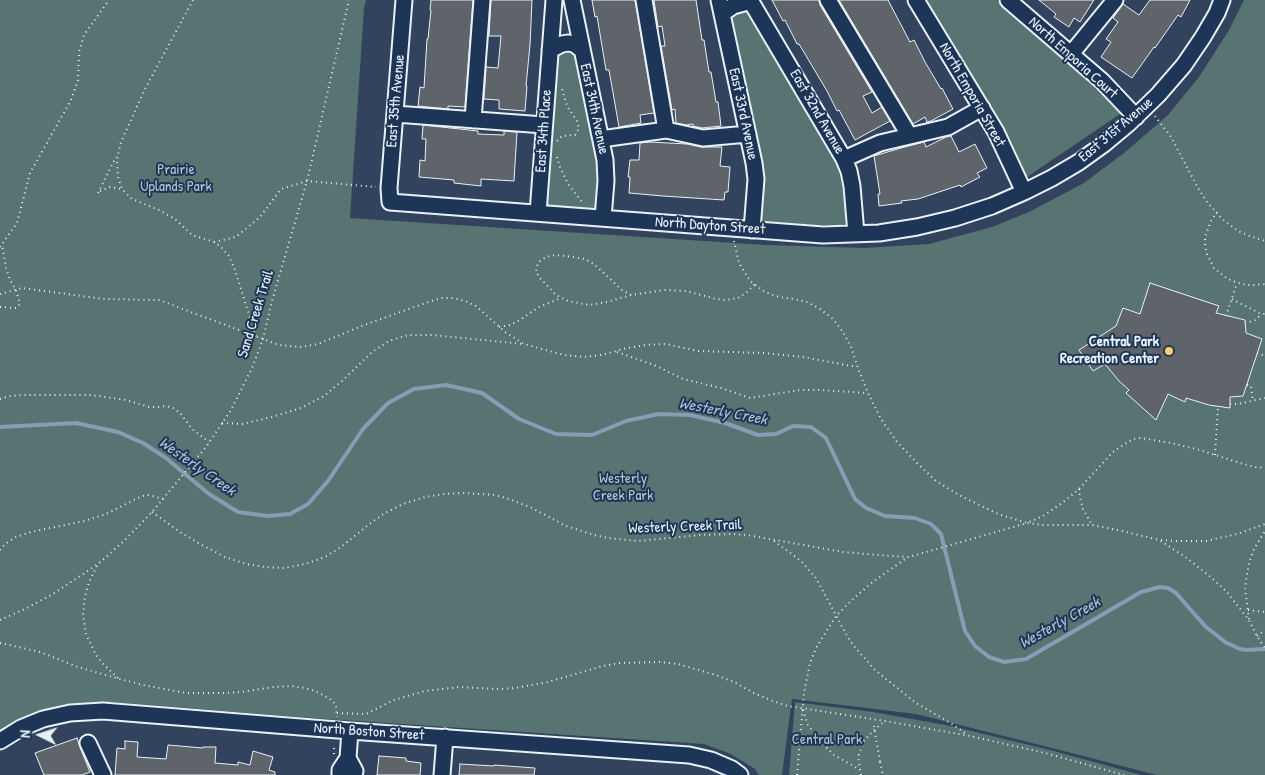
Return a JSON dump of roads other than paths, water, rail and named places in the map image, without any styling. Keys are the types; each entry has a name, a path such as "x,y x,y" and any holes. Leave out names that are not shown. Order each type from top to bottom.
{"street":[{"name":"East 35th Avenue","path":"390,202 389,188 404,0"},
{"path":"473,120 482,0"},
{"name":"East 34th Place","path":"538,213 554,0"},
{"name":"East 34th Avenue","path":"572,0 605,160 606,182 603,218"},
{"path":"644,0 666,130"},
{"path":"828,0 909,135"},
{"name":"North Emporia Street","path":"916,0 996,132 1024,192"},
{"name":"North Emporia Court","path":"1008,0 1141,112"},
{"path":"1071,54 1115,0"},
{"name":"East 31st Avenue","path":"1024,192 1079,162 1104,144 1141,112 1184,65 1203,37 1222,0"},
{"path":"721,7 750,1"},
{"name":"East 32nd Avenue","path":"750,1 844,159 852,186 856,234"},
{"name":"East 33rd Avenue","path":"721,7 754,163 756,180 752,230"},
{"path":"550,50 568,43 574,44 582,50"},
{"path":"844,159 880,143 948,127 982,108"},
{"path":"396,114 544,125"},
{"path":"601,139 666,130 703,138 748,134"},
{"name":"North Dayton Street","path":"390,202 824,235 879,233 917,227 955,218 992,206 1024,192"},
{"name":"North Boston Street","path":"0,741 21,728 43,719 70,713 103,711 689,755 711,760 732,769 740,775"},
{"path":"340,775 340,770 348,758 350,731"},
{"path":"442,775 445,737"},
{"path":"88,743 103,775"},
{"path":"348,758 355,771 354,775"}],"waterway":[{"name":"Westerly Creek","path":"0,427 76,423 118,432 143,443 166,458 209,494 238,512 268,516 290,514 308,504 328,481 363,429 388,403 414,389 446,385 482,393 519,419 556,434 592,435 626,421 659,414 690,415 725,423 758,435 776,434 793,426 811,427 826,438 855,499 866,508 885,516 915,518 931,524 941,534 965,631 975,646 989,657 1004,662 1026,659 1141,592 1160,587 1168,588 1176,593 1205,626 1225,642 1240,649 1265,649"}],"place":[{"name":"Central Park Recreation Center","path":"1169,351"}],"park label":[{"name":"Prairie Uplands Park","path":"176,178"},
{"name":"Westerly Creek Park","path":"623,488"},
{"name":"Central Park","path":"827,740"}]}
